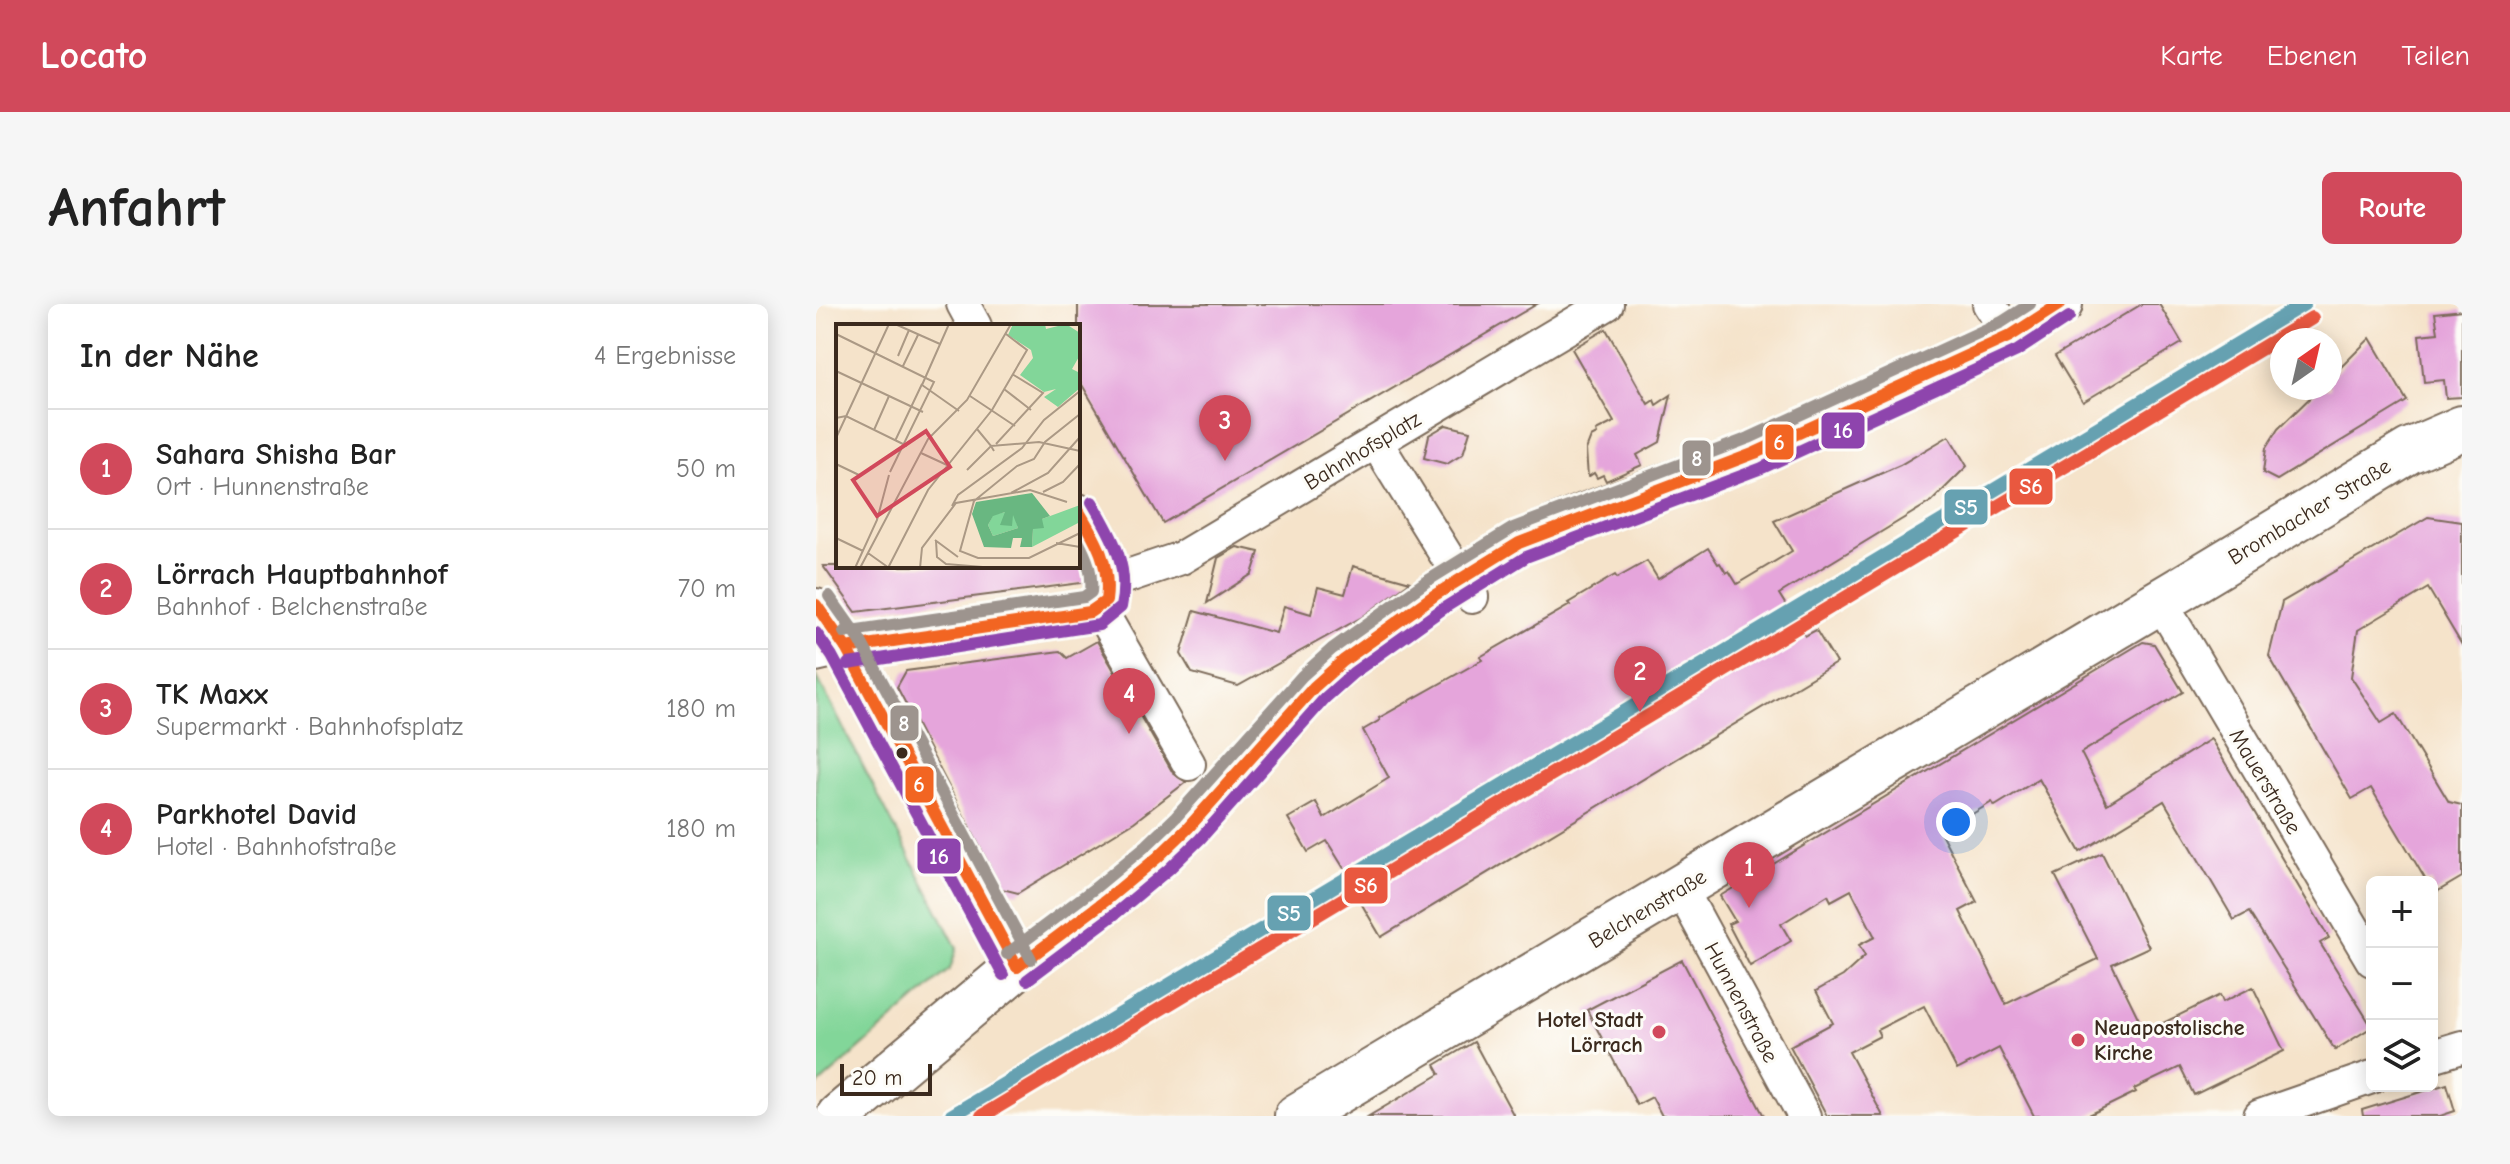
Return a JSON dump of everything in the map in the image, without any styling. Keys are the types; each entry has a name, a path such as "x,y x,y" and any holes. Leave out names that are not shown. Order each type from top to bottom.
{"main road":[{"path":"839,1116 1017,967 1105,901 1168,847 1314,687 1343,661 1463,586 1519,543 1755,453 1999,320 2060,304"},
{"name":"Brombacher Straße","path":"2160,601 2409,451 2462,428"},
{"name":"Belchenstraße","path":"1297,1116 2160,601"}],"street":[{"path":"963,304 974,324"},
{"name":"Bahnhofsplatz","path":"1111,578 1128,576 1181,558 1594,307"},
{"path":"1376,442 1463,586"},
{"path":"831,651 1090,612 1106,601 1111,578 1104,556 1080,514"},
{"name":"Mauerstraße","path":"2160,601 2366,950"},
{"path":"816,605 831,651 934,814 1017,967"},
{"path":"1090,612 1105,618 1189,764"},
{"name":"Hunnenstraße","path":"1681,889 1804,1116"},
{"path":"2438,1054 2462,1047"},
{"path":"2260,1116 2366,1079"}],"green space":[{"path":"816,675 957,948 950,969 816,1087"}],"building":[{"path":"1078,304 1537,304 1163,523 1080,381"},
{"path":"2142,304 2159,304 2182,343 2083,402 2055,356"},
{"path":"2462,310 2462,397 2446,398 2444,380 2424,382 2419,335 2438,333 2435,313"},
{"path":"1606,329 1648,404 1654,400 1656,405 1671,395 1660,442 1637,455 1642,465 1606,481 1603,475 1597,478 1594,473 1588,477 1586,450 1596,431 1614,422 1572,349"},
{"path":"2370,338 2407,401 2277,480 2263,473 2266,448 2278,429 2308,400 2342,400 2342,366"},
{"path":"1446,425 1470,431 1463,454 1447,464 1424,458 1429,435"},
{"path":"1949,436 1967,466 1932,501 1779,594 1805,636 1816,630 1836,663 1381,937 1361,903 1364,901 1327,841 1308,852 1288,818 1316,802 1324,818 1389,778 1363,730 1379,718 1482,660 1480,657 1615,575 1617,578 1647,561 1658,579 1708,548 1737,584 1792,551 1774,521 1900,465"},
{"path":"2428,517 2462,522 2462,645 2428,588 2358,630 2351,677 2381,723 2396,714 2449,802 2462,805 2462,877 2438,891 2438,876 2423,876 2371,788 2352,799 2269,656 2282,602"},
{"path":"1237,547 1259,552 1252,574 1207,603 1218,558"},
{"path":"823,566 1087,566 1089,582 856,612"},
{"path":"1353,566 1410,582 1362,617 1238,686 1192,673 1181,654 1194,611 1276,633 1284,606 1311,614 1318,587 1345,594"},
{"path":"1097,641 1173,773 1186,782 1134,822 1018,893 1002,889 897,687 906,671 1060,651 1067,658"},
{"path":"2143,642 2154,644 2183,692 2081,753 2107,804 2211,739 2329,938 2320,943 2366,1017 2366,1031 2335,1050 2249,912 2234,920 2164,801 2080,852 2039,779 1995,806 1992,802 1941,833 1977,902 1960,911 2006,1004 2098,959 2055,875 2102,853 2149,947 2112,964 2145,1032 2220,995 2223,1002 2253,987 2284,1051 2194,1095 2180,1067 2087,1116 2034,1116 1999,1048 1957,1070 1924,1006 1877,1030 1880,1036 1849,1052 1883,1116 1827,1116 1790,1046 1833,1023 1816,991 1843,976 1865,956 1859,945 1875,937 1851,890 1831,901 1828,895 1781,924 1791,941 1750,966 1728,924 1735,921 1720,896"},
{"name":"Hotel Stadt Lörrach","path":"1682,960 1764,1116 1662,1116 1652,1097 1637,1105 1587,1010"},
{"path":"1474,1042 1514,1116 1369,1116 1440,1074 1435,1065"},
{"path":"2447,1084 2455,1111 2440,1116 2363,1116 2362,1110 2421,1092 2438,1092 2438,1087"}],"transit line":[{"name":"8","path":"1007,954 1147,845 1176,817 1302,676 1332,649 1427,581 1513,528 1749,438 2002,322 2030,304"},
{"name":"6","path":"1017,967 1158,857 1188,828 1314,687 1343,661 1435,595 1519,543 1755,453 2010,336 2060,304"},
{"name":"S5","path":"951,1116 2304,304"},
{"name":"16","path":"1027,980 1169,869 1200,839 1325,698 1353,673 1444,608 1526,557 1762,468 2017,351 2069,317"},
{"name":"S6","path":"982,1116 2312,318"},
{"name":"16","path":"848,664 1099,625 1121,607 1123,578 1112,539 1092,502"},
{"name":"6","path":"846,648 1090,612 1106,601 1106,575 1096,542 1080,514"},
{"name":"8","path":"844,632 1084,597 1091,592 1091,578 1080,545"},
{"name":"8","path":"829,596 860,640 1031,959"},
{"name":"6","path":"816,605 846,648 1017,967"},
{"name":"16","path":"816,633 832,656 1003,975"}],"place":[{"name":"TK Maxx","path":"1225,461"},
{"name":"Lörrach Hauptbahnhof","path":"1640,712"},
{"name":"Parkhotel David","path":"1129,734"},
{"name":"Sahara Shisha Bar","path":"1749,908"},
{"name":"Hotel Stadt Lörrach","path":"1659,1032"},
{"name":"Neuapostolische Kirche","path":"2078,1040"}]}
